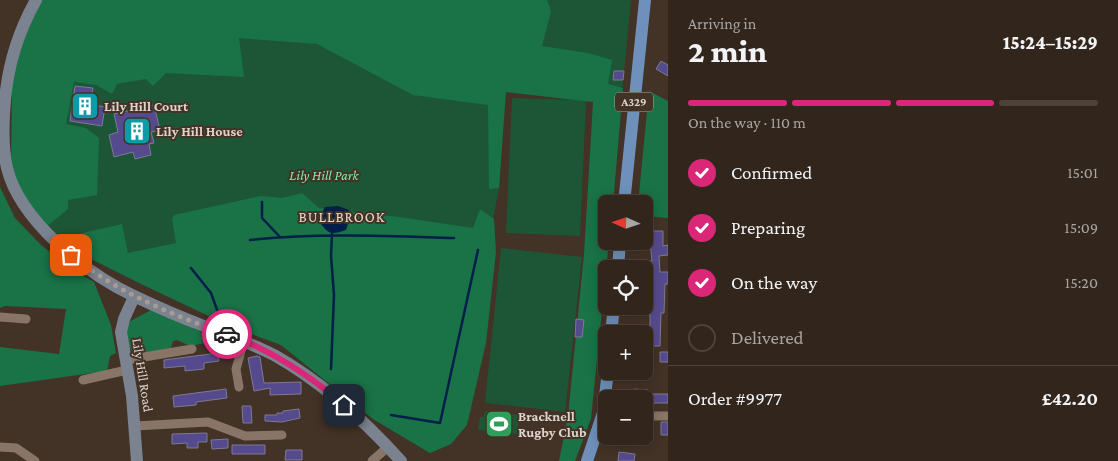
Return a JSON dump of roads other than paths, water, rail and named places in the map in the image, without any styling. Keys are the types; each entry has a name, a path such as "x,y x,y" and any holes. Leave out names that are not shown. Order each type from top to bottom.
{"main road":[{"name":"A329","path":"625,195 645,0"},
{"path":"587,461 598,430"}],"street":[{"path":"36,0 23,25 4,72 3,144 7,170 21,201 37,224 71,255 96,274 134,296 244,341 286,362 325,389 388,446 401,461"},
{"name":"Lily Hill Road","path":"134,296 122,327 136,426 138,461"},
{"path":"0,317 26,319"},
{"path":"239,387 236,369 244,341"},
{"path":"83,380 126,365 192,349"},
{"path":"653,416 668,416"},
{"path":"136,426 208,422 245,436 282,435"},
{"path":"372,461 388,446"},
{"path":"0,447 16,448 35,461"}],"water":[{"path":"338,206 349,210 350,218 346,230 332,233 324,228 318,220 325,207"}],"waterway":[{"path":"262,202 262,218 280,237"},
{"path":"331,369 334,295 331,256 332,233"},
{"path":"250,240 326,236 454,238"},
{"path":"391,415 440,423 478,250"},
{"path":"191,268 211,293 220,318"}],"place":[{"name":"Lily Hill Court","path":"85,106"},
{"name":"Lily Hill House","path":"137,131"},
{"name":"Bracknell Rugby Club","path":"499,424"}],"district":[{"name":"BULLBROOK","path":"342,217"}],"park label":[{"name":"Lily Hill Park","path":"324,175"}]}
